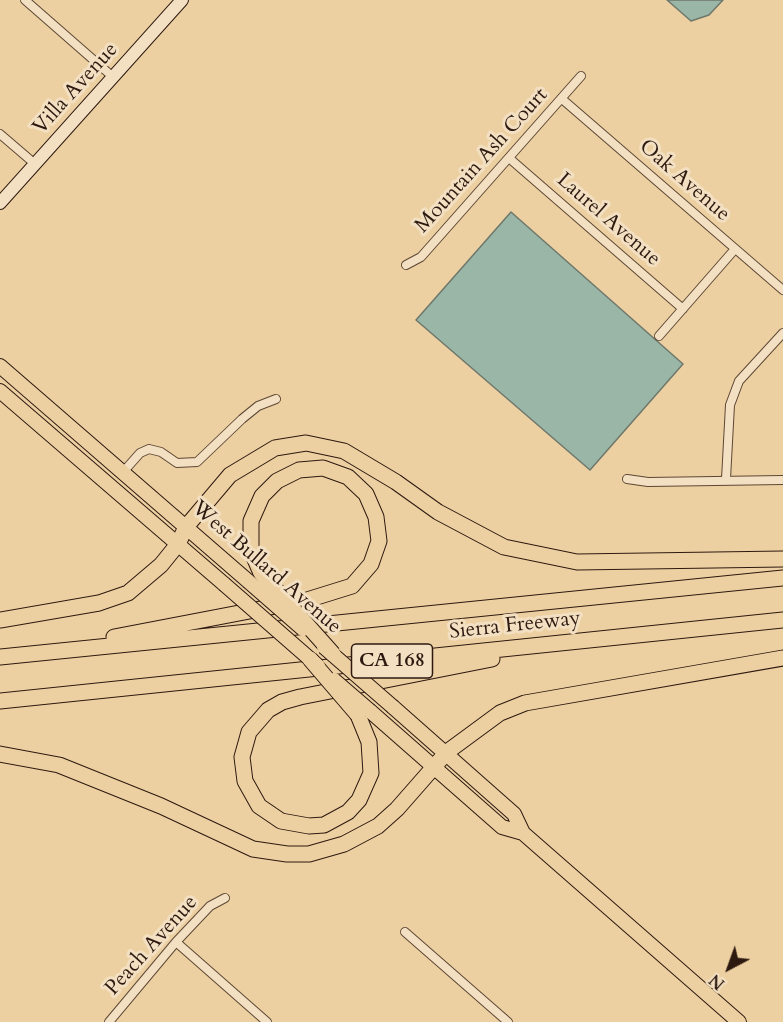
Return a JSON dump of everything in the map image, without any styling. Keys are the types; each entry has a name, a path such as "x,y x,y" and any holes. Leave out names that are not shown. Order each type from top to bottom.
{"highway":[{"path":"0,620 99,603 128,593 146,580 178,544 186,527 230,475 275,448 306,443 344,451 396,482 438,512 504,547 577,562 783,559"},
{"path":"19,655 307,600 352,586 371,564 379,541 376,517 366,494 348,477 323,468 299,470 277,481 262,496 251,521 251,550 255,577 333,654"},
{"name":"Sierra Freeway","path":"0,657 783,578"},
{"name":"Sierra Freeway","path":"0,701 783,620"},
{"path":"310,659 364,713 371,773 359,800 348,812 324,825 309,826 281,821 259,806 251,795 244,776 242,757 244,745 256,722 282,702 591,639"},
{"path":"0,754 59,765 161,806 240,844 269,853 287,854 326,850 363,836 397,809 447,752 500,713 525,703 783,658"}],"main road":[{"name":"Villa Avenue","path":"0,203 178,4"},
{"name":"West Bullard Avenue","path":"0,366 186,527 255,577"},
{"name":"West Bullard Avenue","path":"0,391 310,659"},
{"path":"36,421 85,450 111,471 124,471"},
{"name":"West Bullard Avenue","path":"333,654 447,752 514,814 523,833 739,1022"},
{"name":"West Bullard Avenue","path":"364,713 434,767 502,827 523,833"}],"street":[{"path":"25,0 113,77"},
{"name":"Mountain Ash Court","path":"406,265 421,256 581,76"},
{"name":"Oak Avenue","path":"562,99 783,290"},
{"path":"0,134 35,164"},
{"name":"Laurel Avenue","path":"509,158 683,309"},
{"path":"659,336 735,249"},
{"path":"726,479 730,405 739,381 783,333"},
{"path":"124,471 140,453 149,449 161,452 177,463 197,462 258,406 276,399"},
{"path":"627,479 648,482 726,479 783,480"},
{"name":"Peach Avenue","path":"109,1022 176,942 210,906 225,898"},
{"path":"405,932 508,1022"},
{"path":"176,942 267,1022"}],"shaded area":[{"path":"667,0 723,0 709,15 691,21"},
{"path":"511,212 683,364 590,470 416,320"}]}
